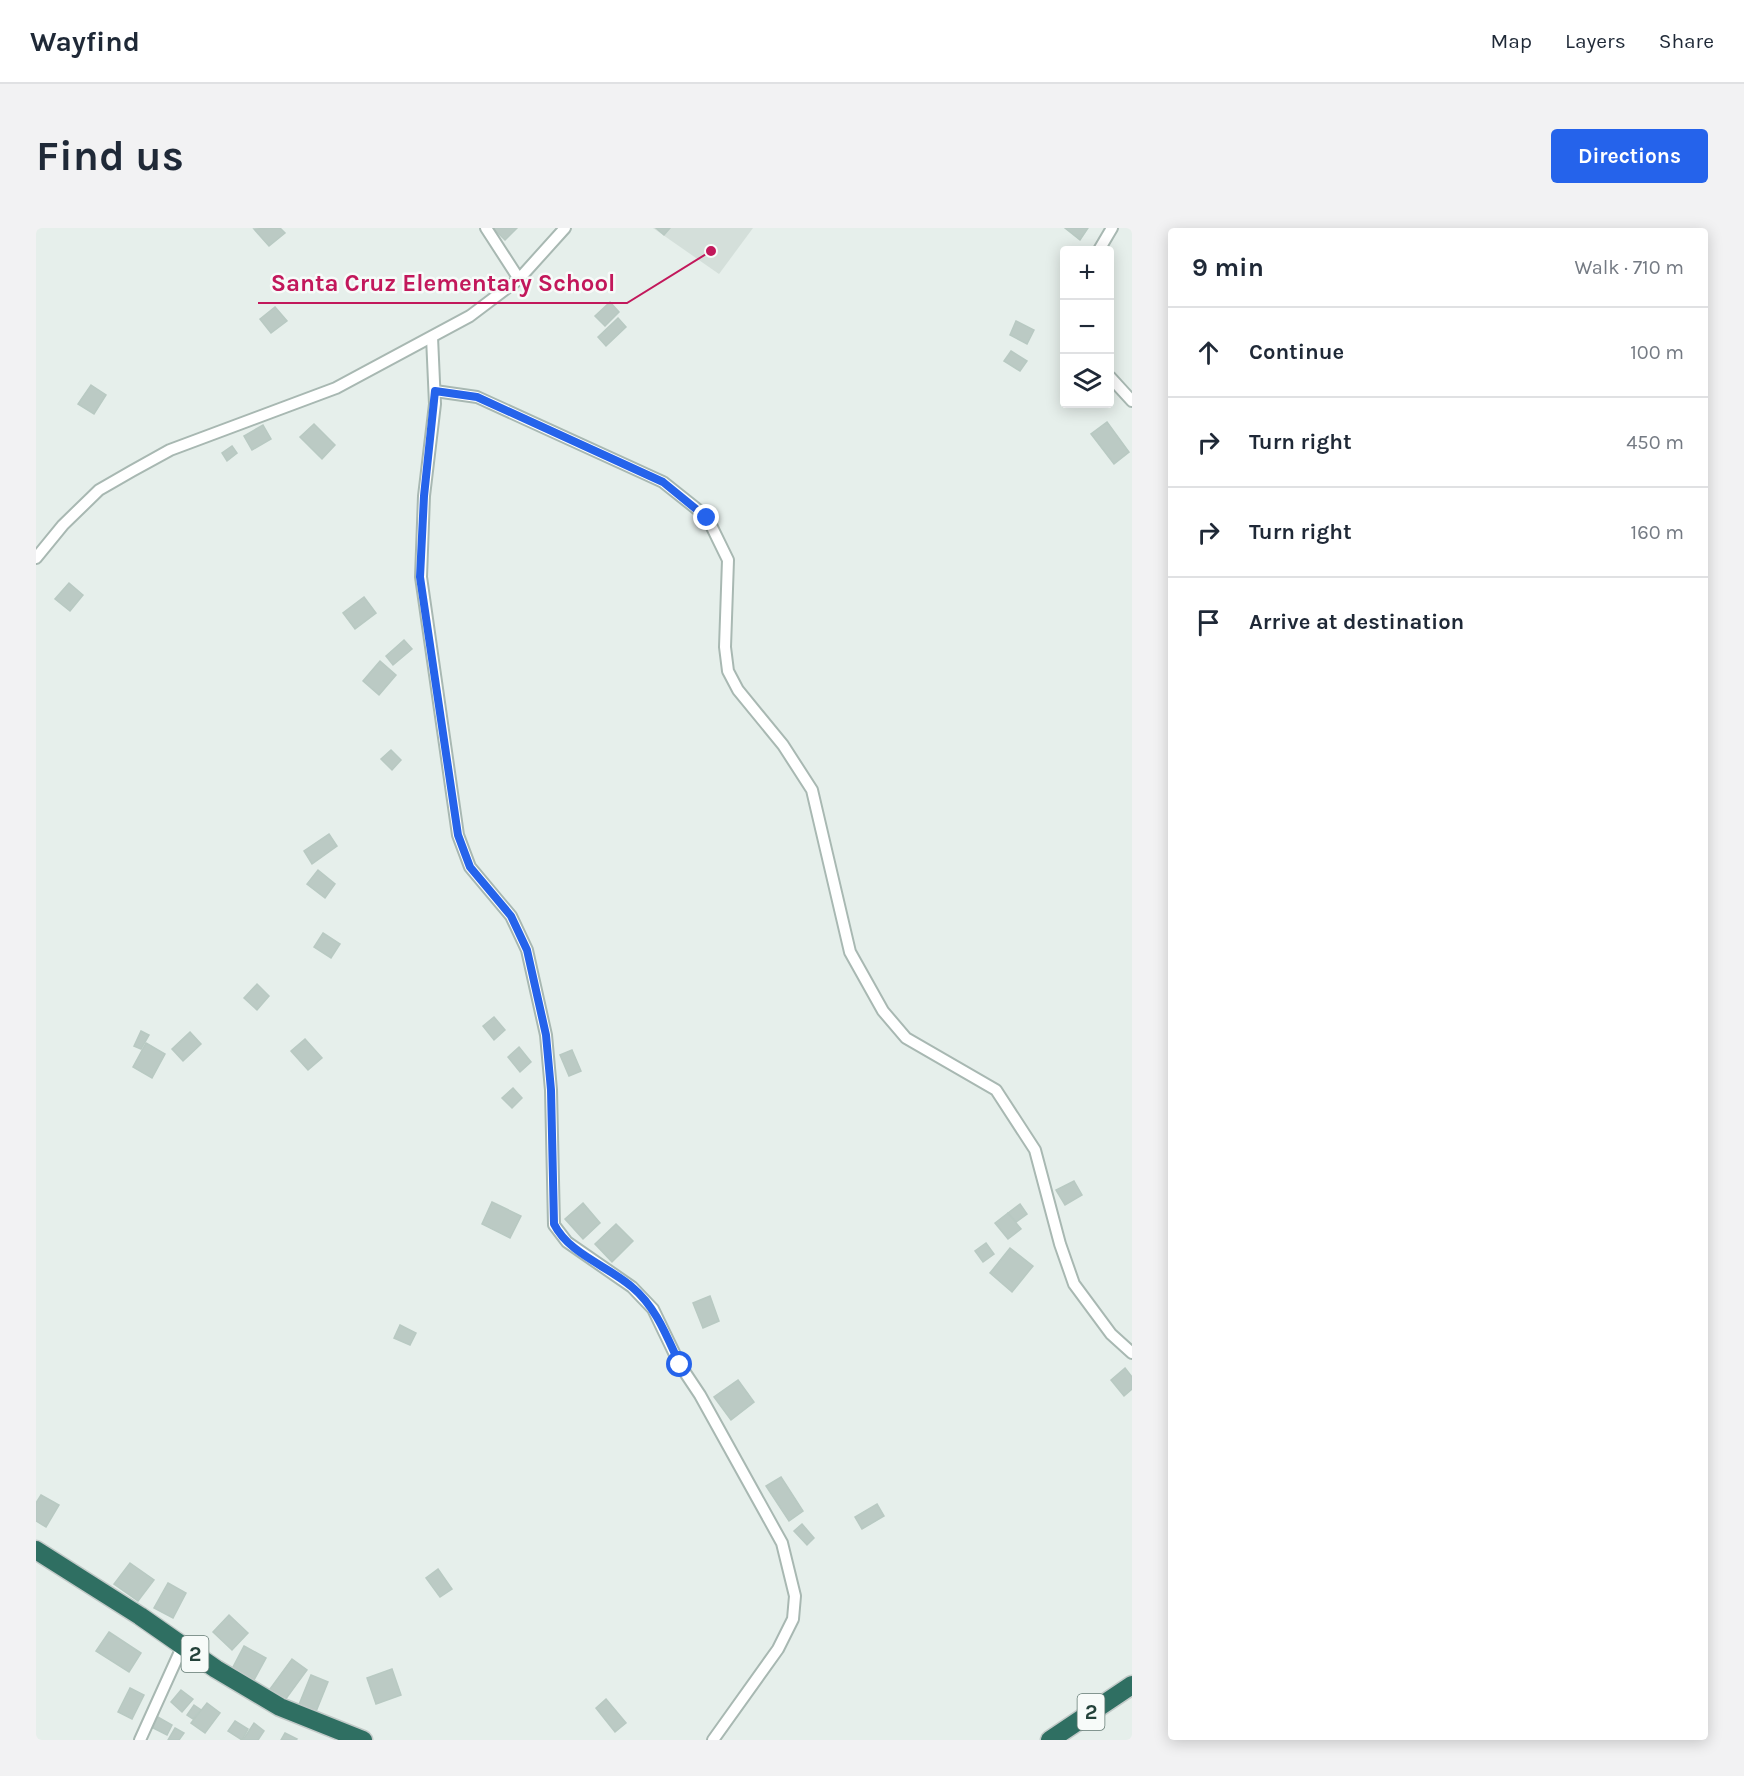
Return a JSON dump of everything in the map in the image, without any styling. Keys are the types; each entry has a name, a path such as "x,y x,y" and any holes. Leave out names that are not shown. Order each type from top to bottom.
{"highway":[{"name":"2","path":"36,1551 183,1645 216,1669 280,1707 363,1740"},
{"name":"2","path":"1050,1740 1132,1685"}],"street":[{"path":"486,228 519,279"},
{"path":"36,558 63,525 99,490 132,471 170,450 336,388 470,316 519,279 565,228"},
{"path":"1101,246 1112,228"},
{"path":"432,337 435,391 424,496 420,577 458,835 470,867 511,916 527,950 546,1035 551,1090 554,1224 567,1242 632,1287 653,1309 680,1365 700,1395 782,1543 791,1572 795,1596 793,1618 778,1649 713,1740"},
{"path":"1114,381 1132,401"},
{"path":"435,391 477,397 663,482 707,518 728,560 725,647 728,671 738,690 783,745 812,790 850,952 883,1011 906,1038 996,1090 1035,1149 1060,1244 1074,1284 1112,1334 1132,1353"},
{"path":"140,1740 183,1645"}],"shaded area":[{"path":"653,228 753,228 719,274"}],"building":[{"path":"280,228 285,233 269,246 254,229"},
{"path":"493,228 517,228 505,240"},
{"path":"656,228 670,228 664,235"},
{"path":"1065,228 1088,228 1080,240"},
{"path":"610,302 619,312 605,326 595,316"},
{"path":"275,307 287,321 271,333 260,319"},
{"path":"618,318 626,327 606,346 598,337"},
{"path":"1016,321 1034,330 1027,344 1010,335"},
{"path":"1011,351 1027,361 1020,371 1004,361"},
{"path":"91,385 106,395 94,414 78,404"},
{"path":"1107,422 1129,452 1114,464 1091,434"},
{"path":"314,424 335,445 322,459 300,437"},
{"path":"263,425 271,439 252,450 244,436"},
{"path":"232,446 237,453 227,461 222,453"},
{"path":"69,583 83,595 70,611 55,599"},
{"path":"364,597 376,613 355,629 343,613"},
{"path":"404,640 412,649 393,665 386,656"},
{"path":"380,661 396,675 379,695 363,681"},
{"path":"391,750 401,760 392,770 381,759"},
{"path":"329,834 337,846 312,864 304,851"},
{"path":"318,870 335,884 325,898 307,884"},
{"path":"323,933 340,944 331,958 314,947"},
{"path":"257,984 269,996 257,1010 244,998"},
{"path":"494,1017 505,1030 494,1040 483,1026"},
{"path":"141,1031 149,1035 141,1049 134,1046"},
{"path":"190,1032 201,1044 183,1061 172,1049"},
{"path":"305,1039 322,1058 308,1070 291,1051"},
{"path":"146,1043 165,1054 152,1078 133,1067"},
{"path":"519,1047 531,1062 520,1072 508,1057"},
{"path":"572,1050 581,1071 569,1076 560,1055"},
{"path":"513,1088 522,1098 512,1108 502,1098"},
{"path":"1074,1181 1082,1195 1065,1205 1056,1190"},
{"path":"492,1202 521,1216 510,1238 482,1224"},
{"path":"583,1203 600,1223 583,1239 565,1219"},
{"path":"1020,1204 1027,1214 1016,1222 1008,1213"},
{"path":"1008,1213 1021,1229 1008,1239 995,1223"},
{"path":"616,1224 633,1241 612,1262 595,1244"},
{"path":"986,1243 994,1254 983,1262 975,1251"},
{"path":"1010,1248 1033,1266 1012,1292 990,1273"},
{"path":"710,1296 719,1321 703,1328 693,1303"},
{"path":"400,1325 416,1333 410,1345 394,1338"},
{"path":"1125,1368 1132,1377 1132,1389 1124,1396 1111,1380"},
{"path":"738,1380 754,1402 731,1420 714,1397"},
{"path":"781,1477 803,1511 789,1521 766,1486"},
{"path":"41,1495 59,1505 46,1527 36,1521 36,1503"},
{"path":"877,1504 884,1516 862,1529 855,1517"},
{"path":"802,1524 814,1538 807,1545 794,1531"},
{"path":"130,1563 154,1580 138,1601 114,1584"},
{"path":"438,1569 452,1589 440,1597 426,1578"},
{"path":"168,1583 186,1593 173,1618 154,1608"},
{"path":"229,1615 248,1633 232,1650 213,1632"},
{"path":"109,1632 141,1653 129,1672 96,1651"},
{"path":"244,1646 266,1658 254,1680 232,1669"},
{"path":"292,1659 307,1670 285,1700 270,1689"},
{"path":"392,1669 401,1695 376,1704 367,1678"},
{"path":"311,1675 328,1682 315,1714 298,1707"},
{"path":"130,1688 144,1695 132,1719 118,1712"},
{"path":"181,1690 193,1699 182,1712 171,1702"},
{"path":"606,1699 626,1723 615,1732 596,1708"},
{"path":"207,1703 220,1713 205,1733 191,1723"},
{"path":"194,1705 201,1710 193,1719 187,1715"},
{"path":"156,1716 172,1725 167,1735 151,1727"},
{"path":"235,1721 248,1729 242,1740 228,1731"},
{"path":"254,1723 264,1731 258,1740 243,1740"},
{"path":"175,1728 184,1733 179,1740 168,1740"},
{"path":"285,1733 297,1739 281,1740"}],"place":[{"name":"Santa Cruz Elementary School","path":"711,251"}],"route":[{"path":"680,1365 653,1309 632,1287 567,1242 558,1233 554,1224 551,1090 546,1035 527,950 511,916 470,867 458,835 420,577 424,496 435,391 477,397 663,482 707,518"}]}
